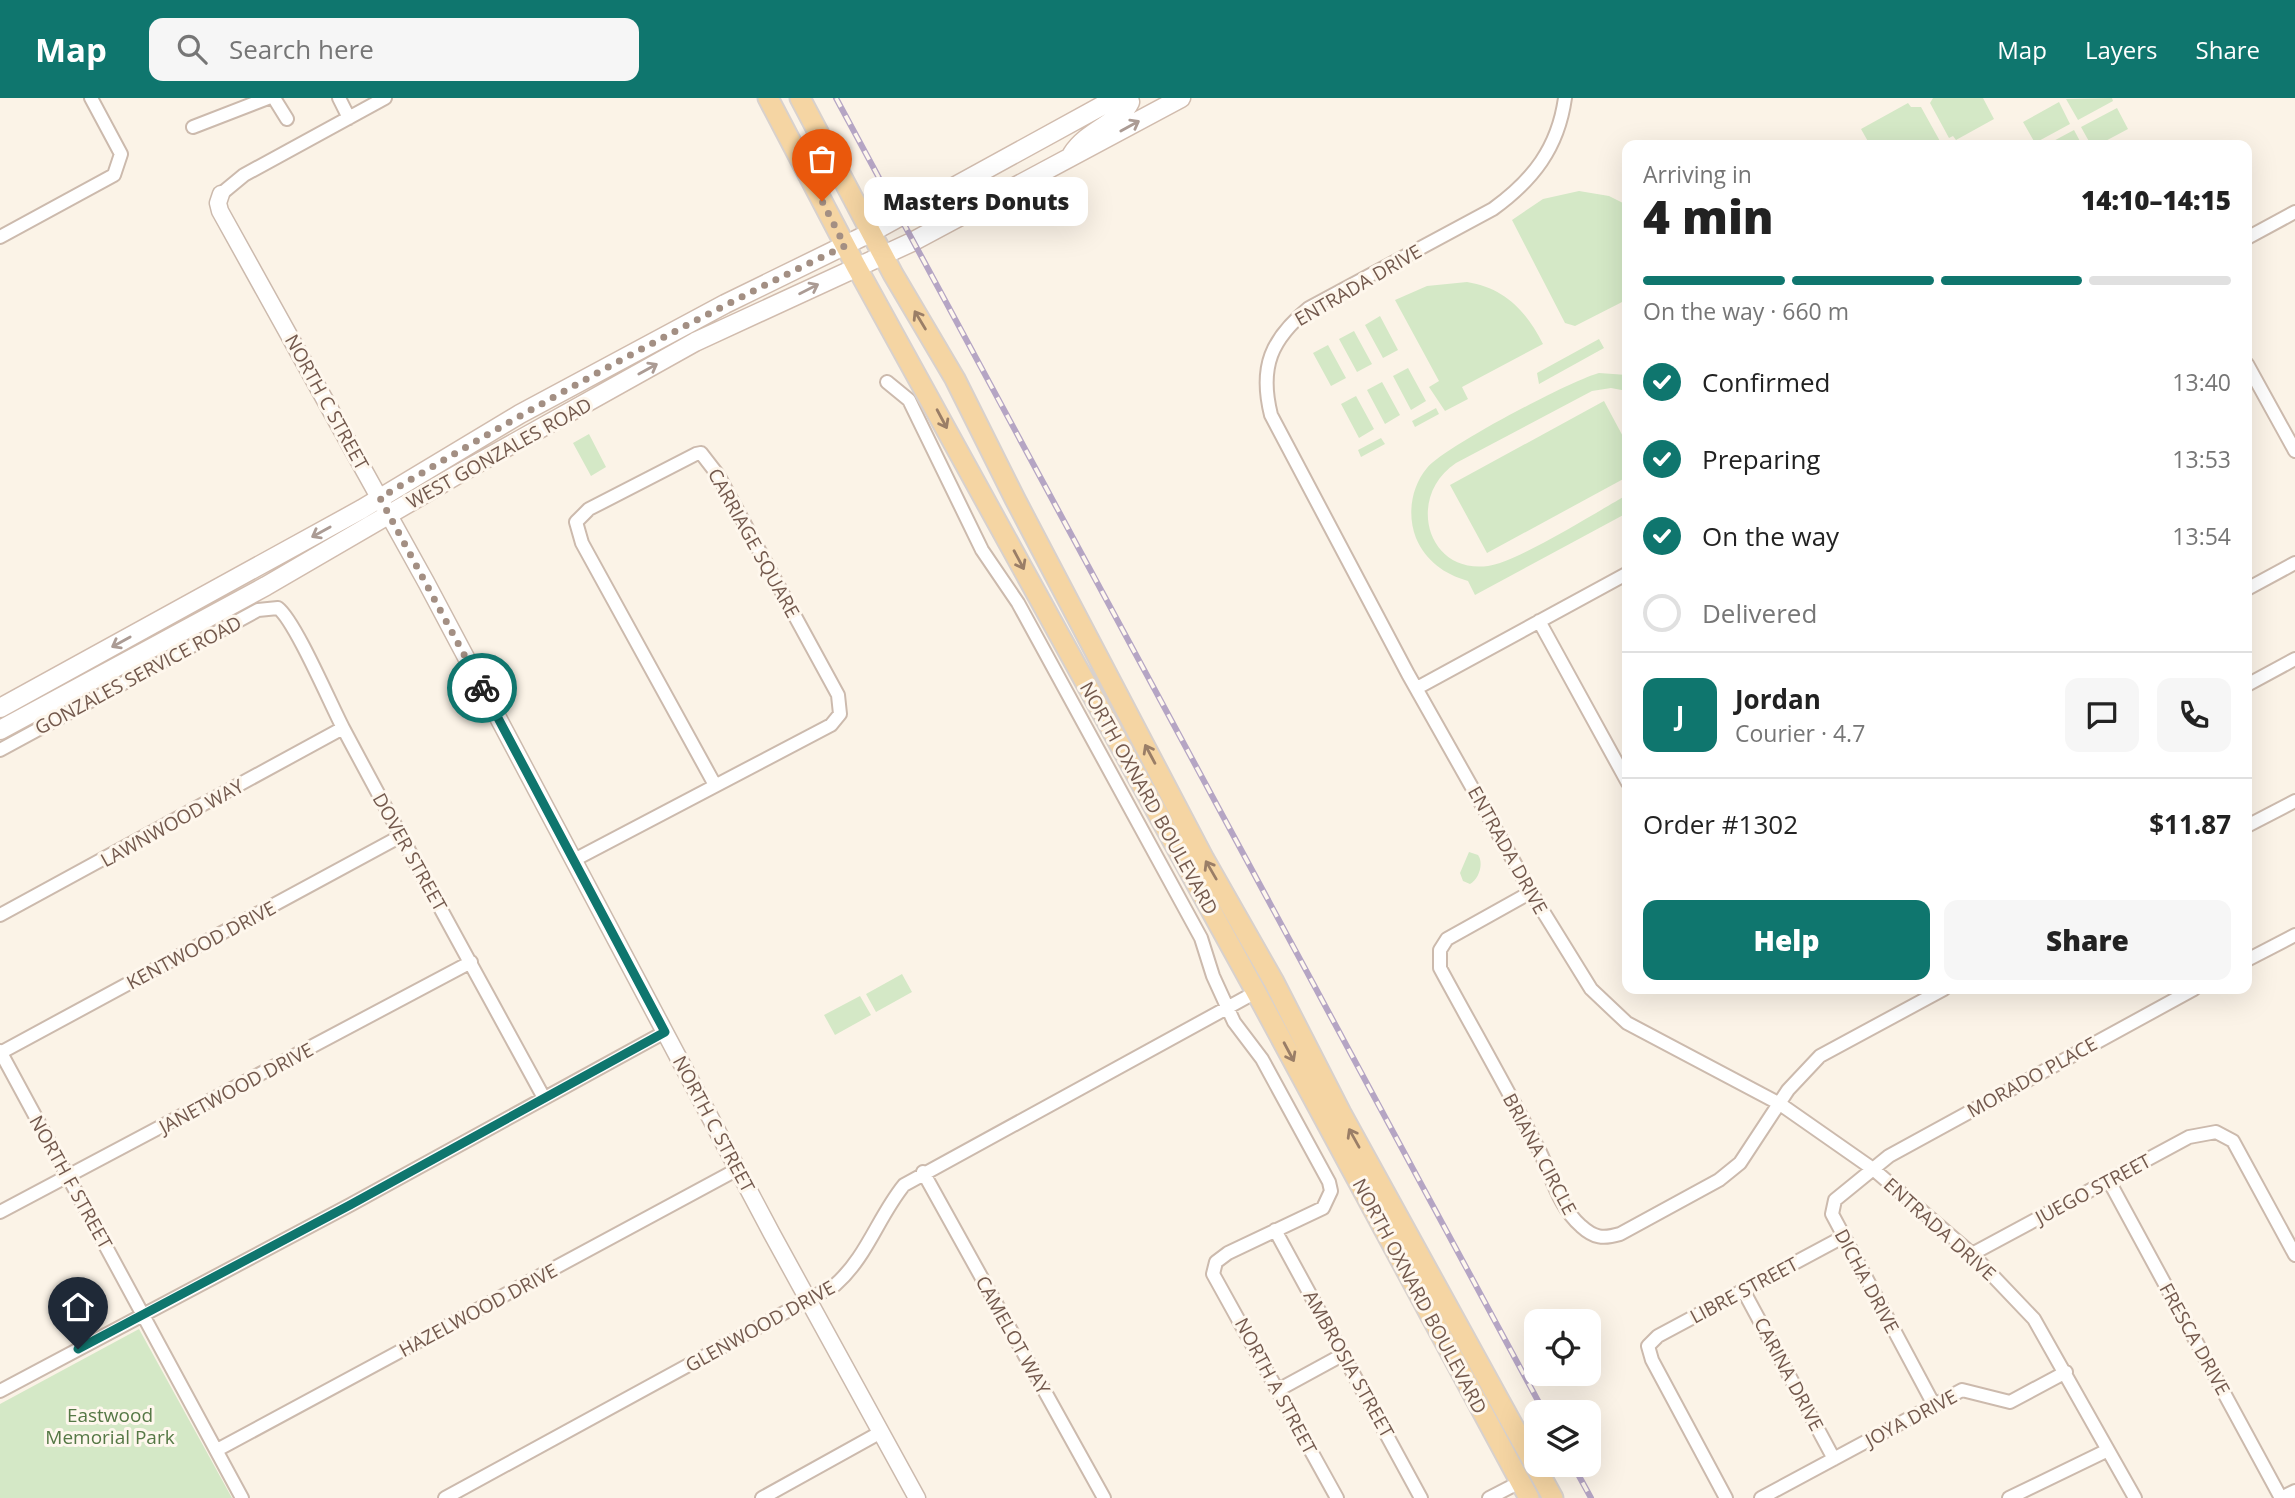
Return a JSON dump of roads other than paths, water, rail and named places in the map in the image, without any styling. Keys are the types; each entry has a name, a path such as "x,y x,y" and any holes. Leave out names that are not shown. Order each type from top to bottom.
{"main road":[{"name":"NORTH OXNARD BOULEVARD","path":"768,98 845,246 1256,992 1524,1490"},
{"name":"NORTH OXNARD BOULEVARD","path":"800,98 870,233 955,379 1031,530 1242,925 1426,1269 1553,1498"},
{"name":"WEST GONZALES ROAD","path":"0,708 380,498 520,414 724,304 870,233 1116,98"},
{"path":"1068,160 1085,137 1122,114 1130,102 1129,98"},
{"name":"WEST GONZALES ROAD","path":"0,730 266,586 695,342 883,255 1068,160 1181,98"},
{"path":"578,384 588,402"},
{"path":"1000,525 1031,530"},
{"path":"1242,925 1238,940 1254,970 1256,992 1268,999 1275,1009 1290,1013"},
{"path":"1426,1269 1442,1315 1521,1459 1524,1490 1534,1489 1541,1498"}],"street":[{"path":"0,237 114,175 120,163 118,146 91,98"},
{"path":"193,127 268,98"},
{"path":"274,98 287,120"},
{"path":"339,98 349,117"},
{"path":"221,194 244,175 386,98"},
{"path":"1556,138 1558,98"},
{"name":"ENTRADA DRIVE","path":"1565,98 1556,138 1530,178 1514,194 1493,209 1309,308 1289,325 1277,340 1269,360 1267,396 1271,415 1417,688 1531,892 1591,989 1612,1010 1651,1036 1716,1067 1780,1104 1873,1169 1972,1254 2034,1319 2134,1498"},
{"name":"NORTH C STREET","path":"221,194 218,203 220,211 380,498 916,1498"},
{"path":"2252,236 2295,212"},
{"path":"2252,373 2295,451"},
{"path":"887,382 908,400 982,550 1018,603 1201,938 1213,976 1239,1032 1268,1069 1329,1182 1328,1201 1312,1215 1275,1230"},
{"name":"CARRIAGE SQUARE","path":"574,860 831,725 840,714 841,704 718,475 701,453 589,509 576,522 582,543 715,785"},
{"path":"2252,586 2295,563"},
{"path":"1417,688 1622,576"},
{"name":"DOVER STREET","path":"278,608 288,615 343,728 544,1098"},
{"name":"GONZALES SERVICE ROAD","path":"0,750 258,610 278,608"},
{"path":"1539,621 1622,772"},
{"path":"2252,682 2295,659"},
{"name":"LAWNWOOD WAY","path":"0,915 145,839 343,728"},
{"path":"2252,823 2295,801"},
{"name":"KENTWOOD DRIVE","path":"0,1053 401,836"},
{"name":"BRIANA CIRCLE","path":"1531,892 1447,939 1440,950 1440,968 1540,1153 1561,1201 1579,1225 1592,1236 1606,1238 1620,1234 1719,1180 1740,1164 1804,1070 1820,1056 1935,994"},
{"path":"2252,957 2295,935"},
{"name":"JANETWOOD DRIVE","path":"0,1212 471,962"},
{"name":"GLENWOOD DRIVE","path":"445,1498 835,1285 854,1269 891,1200 904,1185 923,1172 1256,992"},
{"name":"MORADO PLACE","path":"1873,1169 1907,1146 2185,994"},
{"path":"0,1391 350,1205 665,1032"},
{"name":"NORTH F STREET","path":"0,1053 242,1498"},
{"name":"JUEGO STREET","path":"1972,1254 2189,1137 2216,1132 2233,1141 2295,1255"},
{"name":"HAZELWOOD DRIVE","path":"217,1450 738,1168"},
{"name":"DICHA DRIVE","path":"1873,1169 1831,1207 1843,1237 1934,1405"},
{"name":"CAMELOT WAY","path":"923,1172 1104,1498"},
{"name":"FRESCA DRIVE","path":"2109,1181 2281,1498"},
{"name":"NORTH A STREET","path":"1275,1230 1221,1257 1216,1262 1213,1274 1337,1498"},
{"name":"AMBROSIA STREET","path":"1275,1230 1421,1498"},
{"name":"LIBRE STREET","path":"1726,1498 1652,1360 1648,1346 1658,1336 1843,1237"},
{"name":"CARINA DRIVE","path":"1743,1290 1834,1458"},
{"path":"1278,1390 1344,1354"},
{"name":"JOYA DRIVE","path":"1761,1498 1962,1390 2010,1402 2066,1372"},
{"path":"762,1498 881,1432"},
{"path":"2009,1498 2108,1450"},
{"path":"1489,1498 1524,1490"},
{"path":"2281,1498 2295,1490"}],"railway":[{"path":"836,98 1538,1400"},
{"path":"1580,1477 1591,1498"}],"place":[{"name":"Masters Donuts","path":"822,201"}],"park label":[{"name":"Eastwood Memorial Park","path":"110,1426"}]}
